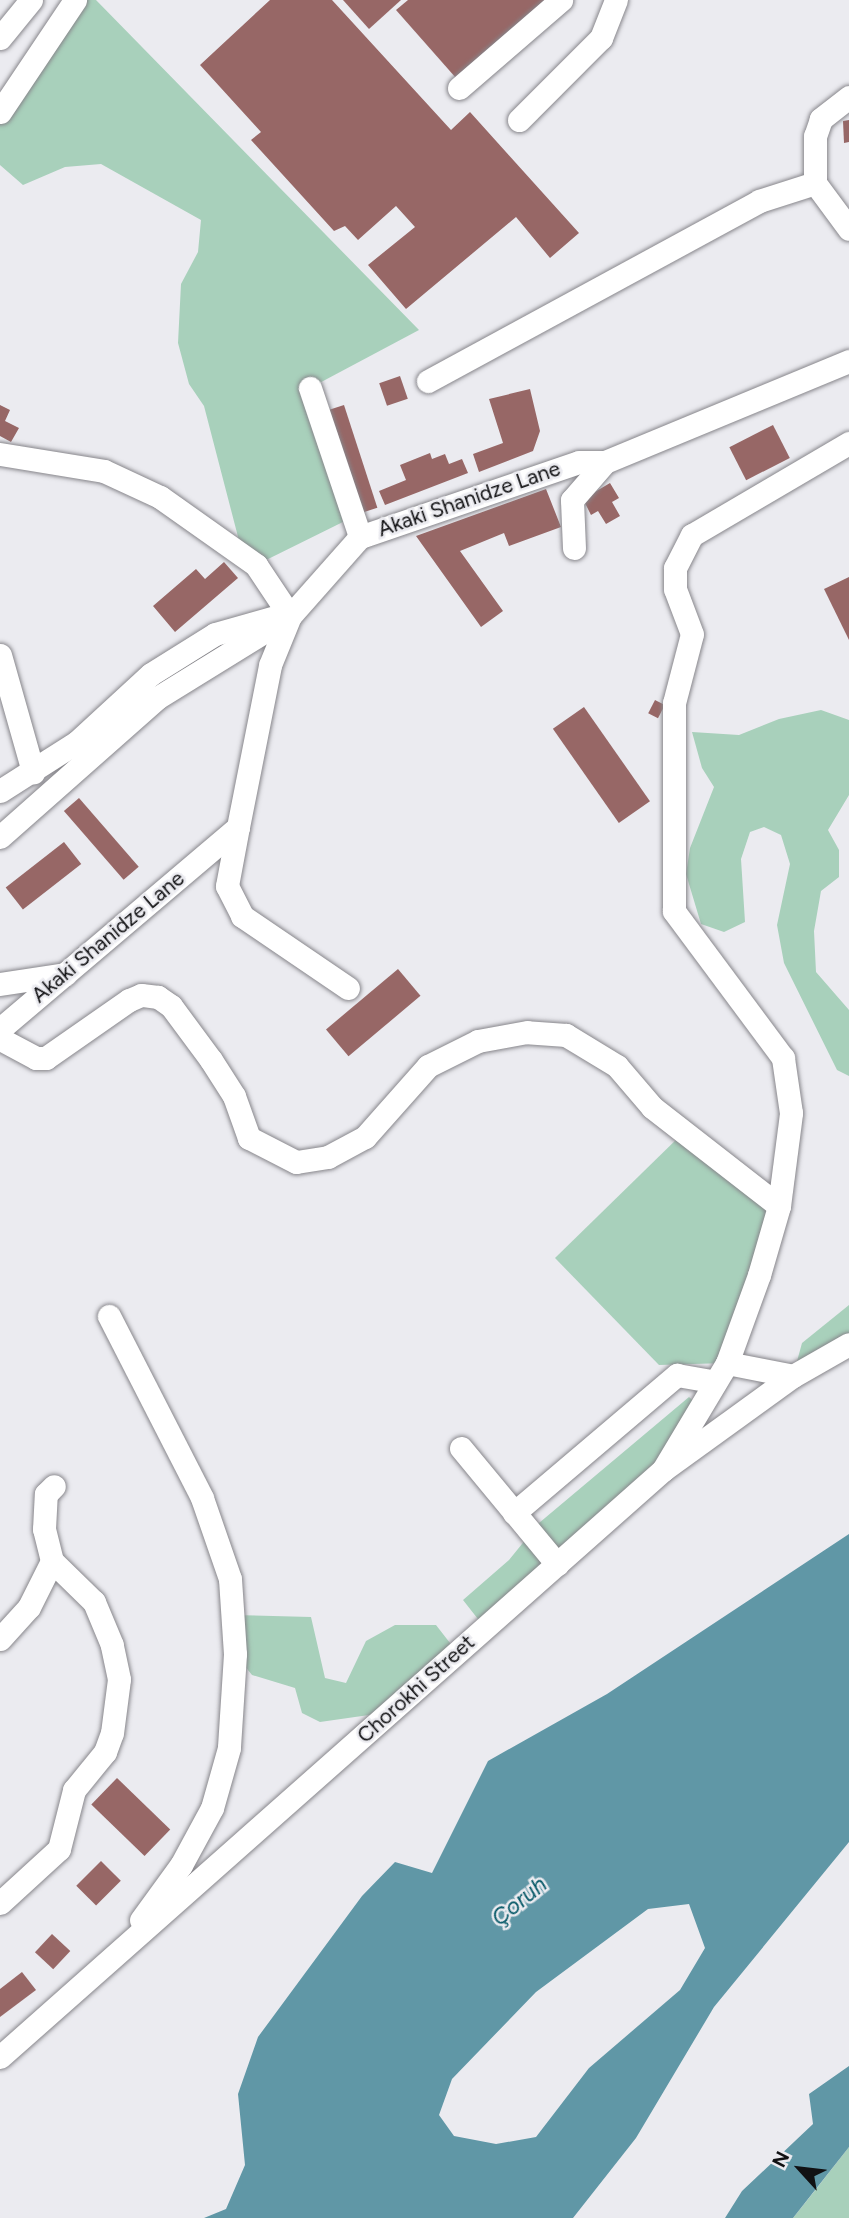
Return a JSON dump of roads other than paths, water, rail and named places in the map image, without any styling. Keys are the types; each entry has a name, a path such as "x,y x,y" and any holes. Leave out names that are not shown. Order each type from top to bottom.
{"street":[{"path":"0,38 31,0"},
{"path":"458,88 561,0"},
{"path":"519,120 601,38 616,0"},
{"path":"0,111 69,7"},
{"path":"849,97 821,119 816,136 815,183 849,229"},
{"path":"428,382 759,201 815,183"},
{"name":"Akaki Shanidze Lane","path":"779,1206 652,1107 617,1066 566,1035 527,1032 478,1041 428,1066 365,1137 328,1157 296,1162 249,1138 233,1096 211,1060 171,1006 158,997 141,995 129,1000 46,1058 36,1059 2,1040 0,1029 5,1022 68,973 238,827 270,665 289,616 360,537 579,462 605,462 849,361"},
{"path":"310,388 360,537"},
{"path":"663,1470 721,1373 779,1206 791,1113 783,1058 674,911 674,704 692,634 675,589 675,568 692,535 849,443"},
{"path":"0,454 104,471 160,497 256,565 289,616"},
{"path":"574,548 572,500 605,462"},
{"path":"0,791 77,742 151,674 215,634 265,617 289,616"},
{"path":"0,837 157,698 289,616"},
{"path":"0,655 33,772"},
{"path":"238,827 227,886 243,916 348,988"},
{"path":"0,984 68,973"},
{"path":"108,1316 202,1497 230,1579 235,1654 229,1748 212,1808 181,1865 116,1954"},
{"name":"Chorokhi Street","path":"0,2057 663,1470 793,1377 849,1344"},
{"path":"514,1513 677,1375 721,1373 793,1377"},
{"path":"461,1448 557,1564"},
{"path":"0,1903 59,1849 75,1790 105,1752 113,1733 119,1679 112,1645 94,1602 52,1561 44,1529 46,1494 54,1486"},
{"path":"0,1639 29,1607 52,1561"}],"water":[{"name":"Çoruh","path":"849,1534 849,1842 714,2007 636,2138 573,2218 204,2218 226,2209 245,2165 238,2094 258,2037 362,1896 395,1862 432,1873 488,1761 607,1694","holes":["689,1904 705,1948 680,1990 589,2068 536,2137 496,2144 454,2136 439,2115 452,2079 536,1992 648,1909"]},
{"path":"849,2066 849,2147 793,2218 725,2218 742,2191 813,2124 809,2094"}]}
